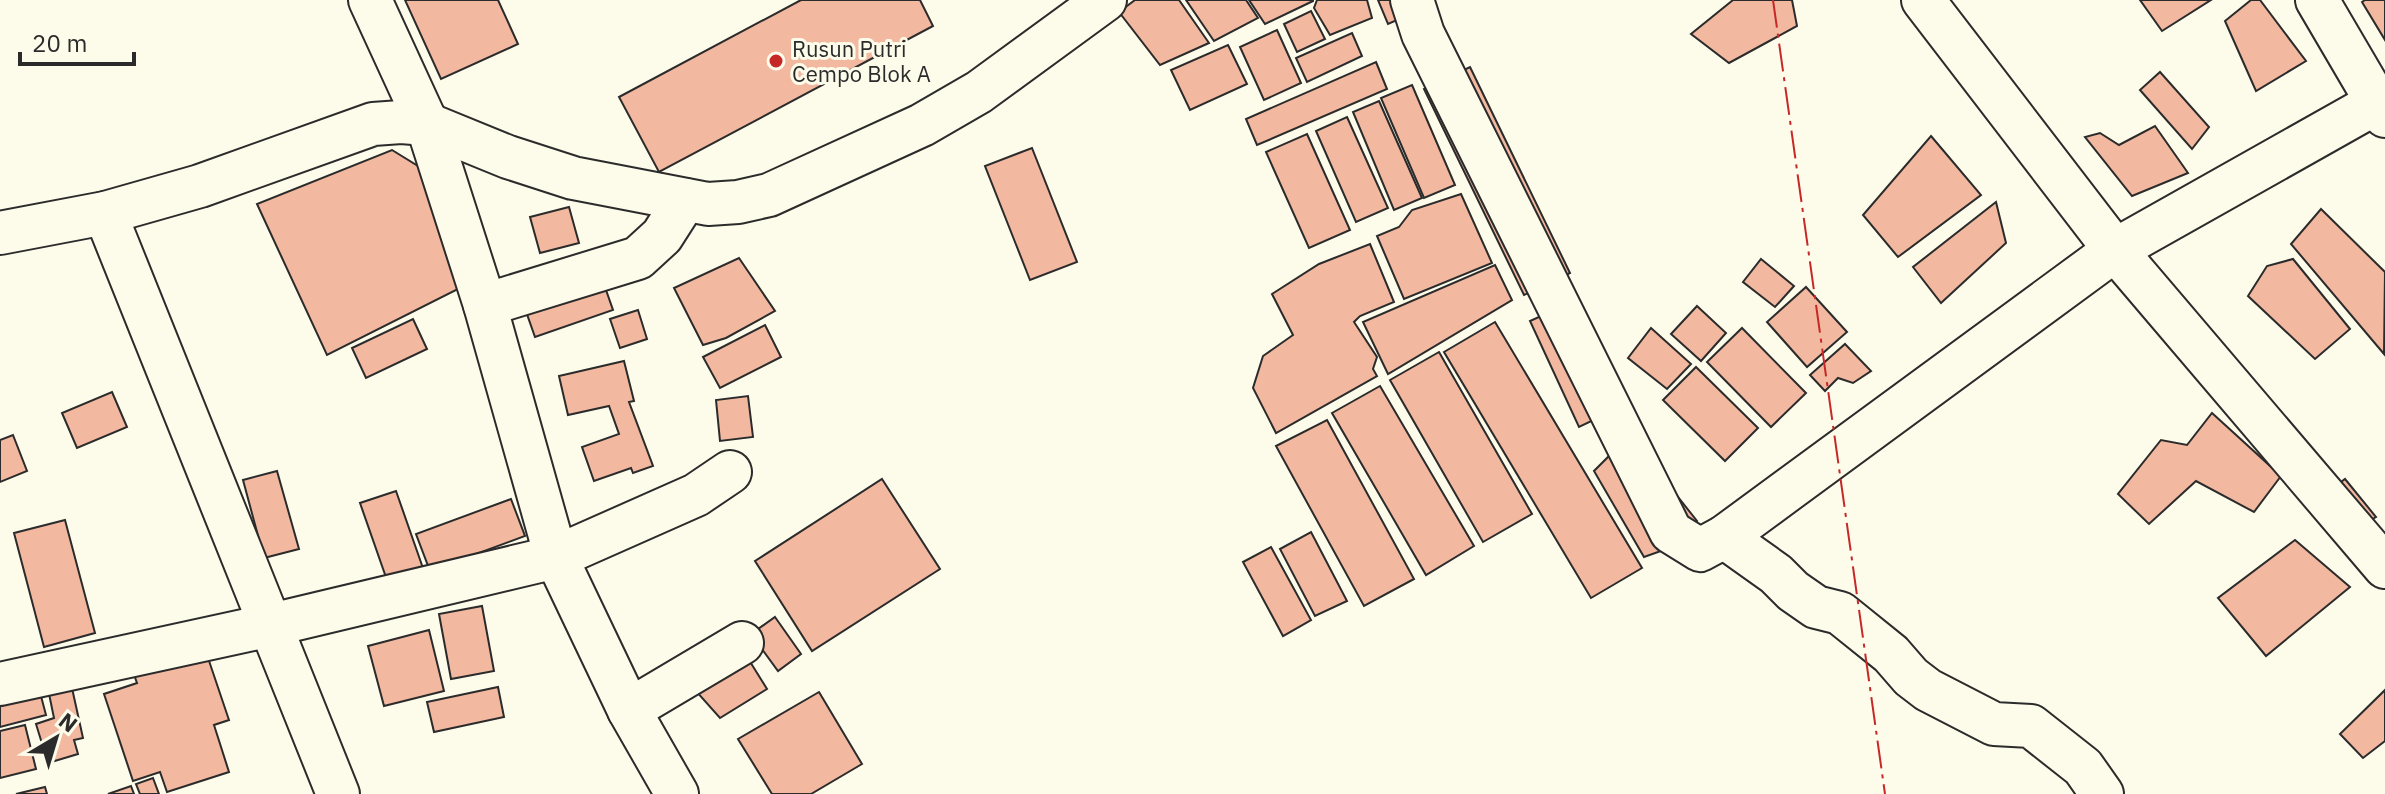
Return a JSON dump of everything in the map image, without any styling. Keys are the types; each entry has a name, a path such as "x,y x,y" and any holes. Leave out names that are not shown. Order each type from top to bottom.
{"street":[{"path":"370,0 427,124 485,305 556,557 629,710 677,794"},
{"path":"1412,0 1423,34 1671,532 1700,550 1724,537 2115,250 2382,106 2317,0"},
{"path":"1923,0 2115,250 2385,567"},
{"path":"0,233 105,213 200,186 373,124 401,122 427,124 508,157 573,178 708,204 769,195 922,125 979,92 1100,4"},
{"path":"485,305 638,258 662,236 685,200"},
{"path":"105,213 338,794"},
{"path":"3,671 271,625 556,557 696,495 730,472"},
{"path":"1724,537 1816,607 1840,613 1891,654 1911,677 1928,690 1994,724 2031,726 2083,767 2102,794"},
{"path":"629,710 742,643"}],"building":[{"path":"405,0 498,0 518,44 441,79"},
{"name":"Rusun Putri Cempo Blok A","path":"801,0 920,0 933,26 659,172 619,97"},
{"path":"1135,0 1179,0 1209,43 1160,65 1119,12"},
{"path":"1186,0 1246,0 1258,18 1214,41"},
{"path":"1249,0 1313,0 1313,1 1265,24"},
{"path":"1317,0 1367,0 1372,18 1330,35 1314,8"},
{"path":"1378,0 1413,0 1418,11 1388,24"},
{"path":"1733,0 1792,0 1797,26 1729,63 1691,34"},
{"path":"2140,0 2211,0 2162,31"},
{"path":"2251,0 2260,0 2306,61 2256,91 2225,21"},
{"path":"2385,0 2385,40 2362,2"},
{"path":"1311,11 1325,39 1297,52 1284,24"},
{"path":"1277,30 1301,83 1264,100 1240,47"},
{"path":"1352,33 1362,56 1307,82 1296,58"},
{"path":"1228,45 1247,84 1190,110 1171,70"},
{"path":"1376,62 1387,89 1257,145 1246,119"},
{"path":"1470,67 1570,273 1524,295 1424,89"},
{"path":"2160,72 2209,127 2192,149 2140,90"},
{"path":"1412,85 1455,185 1424,198 1381,98"},
{"path":"1379,101 1422,198 1394,210 1353,112"},
{"path":"1347,117 1388,208 1356,222 1316,131"},
{"path":"2155,126 2188,173 2132,196 2085,137 2100,133 2119,145"},
{"path":"1307,134 1350,230 1309,248 1266,152"},
{"path":"1931,136 1981,195 1898,257 1863,215"},
{"path":"1032,148 1077,262 1030,280 985,166"},
{"path":"392,150 439,179 466,285 327,355 257,204"},
{"path":"1461,194 1492,263 1404,299 1377,236 1399,227 1412,210"},
{"path":"1996,202 2006,243 1941,303 1913,267"},
{"path":"569,207 579,243 540,253 530,217"},
{"path":"2321,209 2385,272 2384,354 2291,244"},
{"path":"1370,244 1394,302 1360,316 1354,322 1377,357 1373,369 1377,376 1276,433 1253,388 1263,356 1293,335 1272,294 1319,264"},
{"path":"739,258 775,311 726,338 703,345 674,288"},
{"path":"1761,259 1794,286 1775,307 1743,282"},
{"path":"2293,259 2350,329 2315,359 2248,296 2267,266"},
{"path":"1495,265 1512,300 1388,374 1363,322"},
{"path":"600,273 613,310 535,337 522,300"},
{"path":"1806,287 1847,332 1807,367 1767,322"},
{"path":"1574,301 1623,406 1579,427 1530,321"},
{"path":"1697,306 1726,333 1701,361 1671,334"},
{"path":"638,310 647,339 620,348 610,319"},
{"path":"413,319 427,349 366,378 352,348"},
{"path":"1495,322 1642,568 1591,598 1444,352"},
{"path":"765,325 781,357 720,388 703,357"},
{"path":"1651,328 1691,364 1667,389 1628,358"},
{"path":"1742,328 1806,393 1771,427 1707,362"},
{"path":"1845,344 1871,371 1853,383 1838,378 1825,391 1810,375"},
{"path":"1439,352 1532,514 1483,542 1390,380"},
{"path":"624,361 634,401 629,402 653,466 633,473 631,468 594,481 582,447 619,434 609,406 568,415 559,376"},
{"path":"1696,367 1758,428 1725,461 1663,400"},
{"path":"1380,386 1474,546 1426,575 1332,413"},
{"path":"112,392 127,427 77,448 62,413"},
{"path":"748,396 753,437 720,441 716,400"},
{"path":"2212,413 2281,476 2254,512 2196,481 2149,524 2118,494 2161,440 2187,445"},
{"path":"1327,420 1414,579 1364,606 1276,446"},
{"path":"13,435 27,471 0,482 0,440"},
{"path":"1637,445 1697,521 1678,545 1644,557 1594,471 1615,450"},
{"path":"277,471 299,549 264,558 243,480"},
{"path":"882,479 940,569 812,651 755,561"},
{"path":"2345,479 2376,517 2364,524 2328,492"},
{"path":"396,491 424,571 388,583 360,503"},
{"path":"511,499 525,536 430,571 416,534"},
{"path":"65,520 95,633 44,647 14,533"},
{"path":"1311,532 1347,601 1315,616 1280,549"},
{"path":"2295,540 2350,587 2266,656 2218,598"},
{"path":"1271,547 1311,620 1283,636 1243,562"},
{"path":"482,606 494,671 451,679 439,614"},
{"path":"775,617 801,654 778,671 751,634"},
{"path":"429,630 444,691 384,706 368,646"},
{"path":"204,646 229,720 214,725 229,772 167,792 160,772 133,781 104,694 137,683 132,669"},
{"path":"744,652 767,689 720,718 695,690"},
{"path":"70,679 83,738 74,740 78,754 48,763 36,724 54,718 47,684"},
{"path":"37,681 46,715 0,727 0,691"},
{"path":"498,687 504,717 434,732 427,702"},
{"path":"2385,690 2385,741 2363,758 2340,734"},
{"path":"819,692 862,764 811,794 772,794 738,739"},
{"path":"25,725 36,769 0,778 0,731"},
{"path":"153,778 159,794 140,794 136,784"},
{"path":"131,786 134,794 108,794"},
{"path":"45,787 47,794 16,794"}],"power":[{"path":"1773,0 1885,794"}],"place":[{"name":"Rusun Putri Cempo Blok A","path":"776,61"}]}
